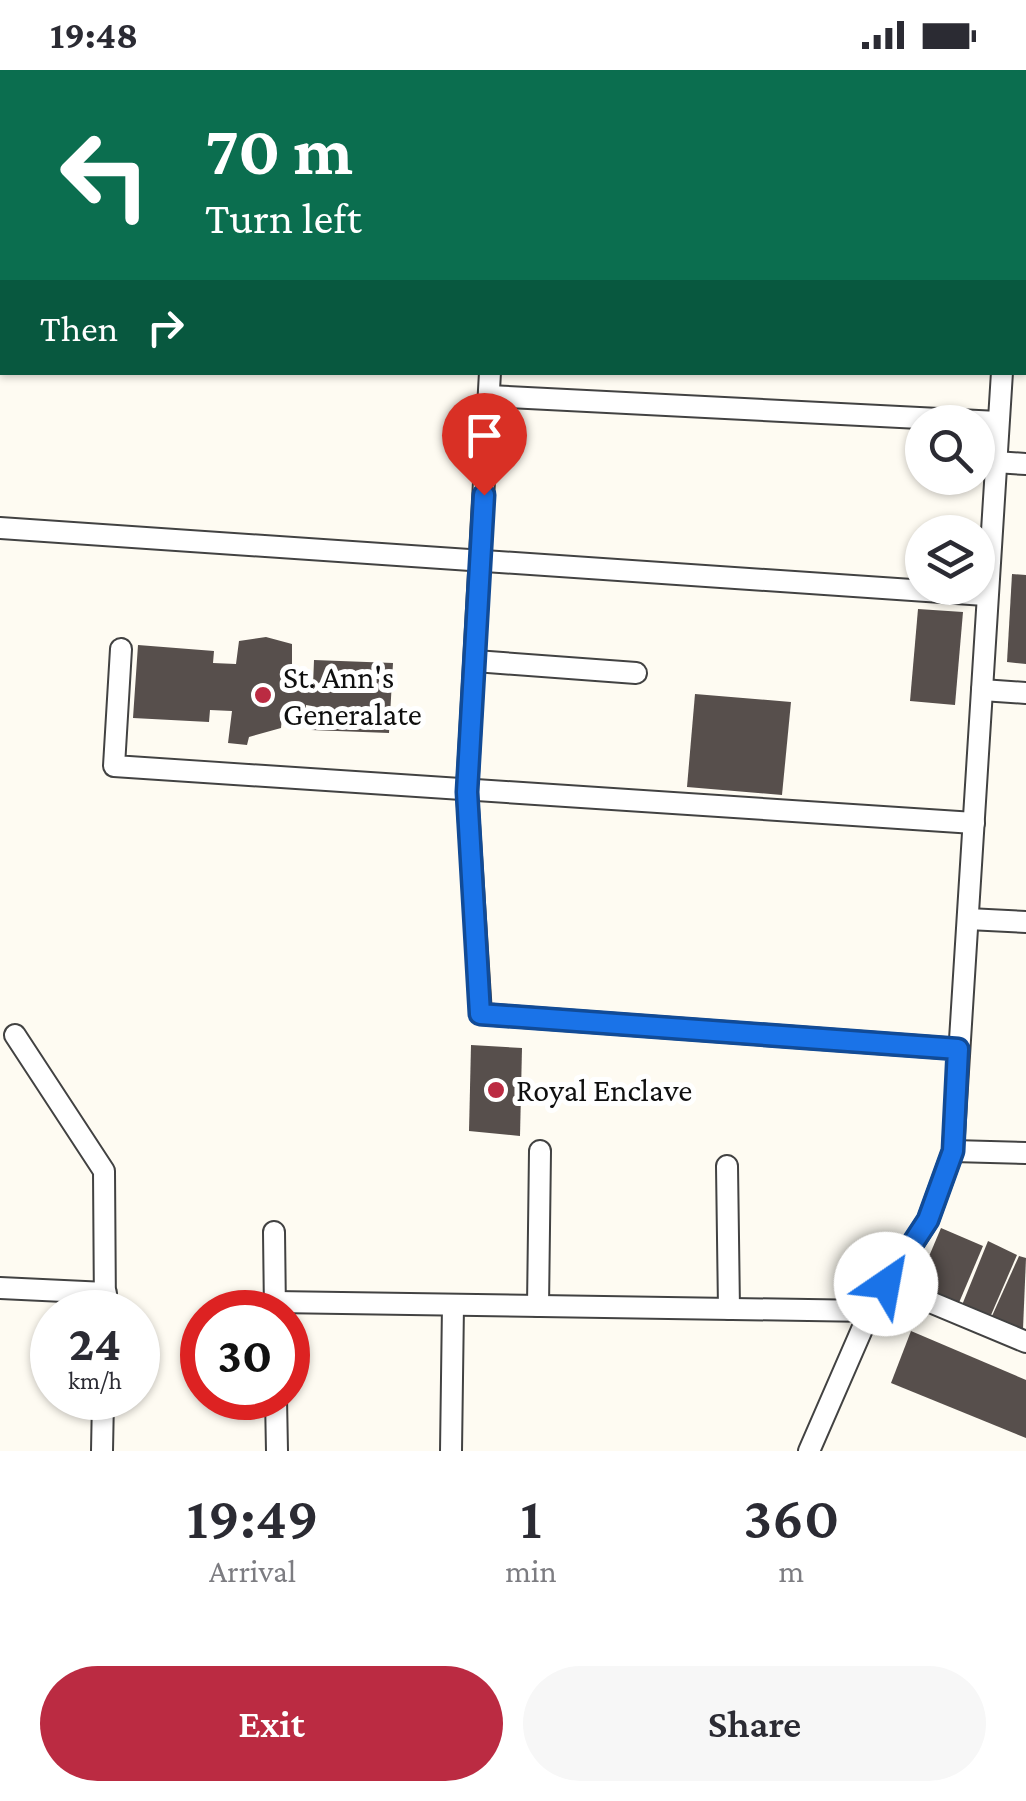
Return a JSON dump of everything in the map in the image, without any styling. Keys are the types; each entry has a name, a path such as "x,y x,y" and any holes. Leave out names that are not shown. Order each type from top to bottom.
{"street":[{"path":"490,375 467,792 480,1014 958,1049"},
{"path":"1002,375 995,462 1026,464"},
{"path":"488,396 998,422"},
{"path":"0,528 905,590"},
{"path":"808,1451 870,1311 928,1220 953,1151 985,605"},
{"path":"121,649 114,766 974,824"},
{"path":"475,661 636,673"},
{"path":"982,690 1026,693"},
{"path":"968,918 1026,922"},
{"path":"15,1035 104,1172 106,1290"},
{"path":"538,1306 540,1151"},
{"path":"953,1151 1026,1153"},
{"path":"728,1166 729,1309"},
{"path":"274,1232 275,1290"},
{"path":"886,1284 1026,1342"},
{"path":"0,1288 30,1292"},
{"path":"452,1451 453,1305"},
{"path":"310,1307 870,1311"},
{"path":"102,1451 103,1420"},
{"path":"276,1420 277,1451"}],"building":[{"path":"1012,574 1026,575 1026,664 1007,662"},
{"path":"918,609 963,612 955,705 910,701"},
{"name":"St. Ann's Generalate","path":"266,637 292,644 292,667 306,668 305,685 313,686 314,660 393,663 389,733 311,730 312,706 306,705 306,719 282,717 281,728 249,737 247,745 228,743 232,711 210,710 209,722 133,718 138,645 214,651 213,663 236,664 239,641"},
{"path":"695,694 791,702 782,795 687,787"},
{"name":"Royal Enclave","path":"471,1045 522,1048 520,1136 469,1131"},
{"path":"941,1228 983,1246 958,1305 916,1287"},
{"path":"988,1241 1017,1255 991,1315 962,1305"},
{"path":"1019,1256 1026,1258 1023,1329 992,1316"},
{"path":"911,1331 1026,1380 1026,1438 891,1383"}],"place":[{"name":"St. Ann's Generalate","path":"263,695"},
{"name":"Royal Enclave","path":"496,1090"}],"route":[{"path":"484,495 467,792 480,1014 958,1049 953,1151 928,1220 886,1284"}]}
